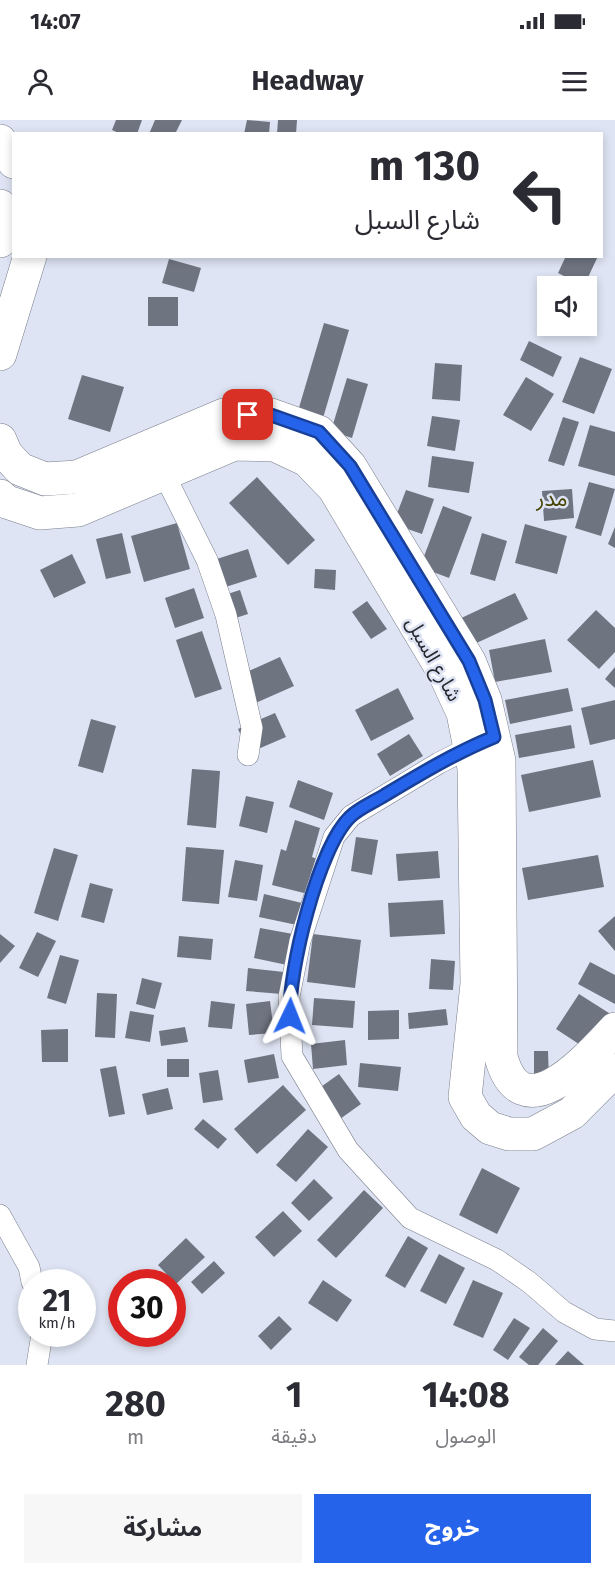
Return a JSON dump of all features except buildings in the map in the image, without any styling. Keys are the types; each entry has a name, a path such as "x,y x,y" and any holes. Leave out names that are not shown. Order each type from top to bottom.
{"main road":[{"path":"0,141 12,159"},
{"path":"0,206 0,241"},
{"path":"0,354 29,258"},
{"name":"شارع السبل","path":"0,440 6,454 20,469 45,479 77,477 224,415 271,415 319,432 350,466 469,661 485,700 482,742 474,768 477,984 465,1096 476,1116 490,1128 509,1134 533,1134 572,1113 615,1070"},
{"name":"شارع السبل","path":"0,496 7,502 40,513 78,510 163,472 234,444 275,445 307,460 334,488 445,674 463,713 482,742 499,761 501,1057 506,1074 517,1088 529,1091 548,1086 568,1076 615,1029"}],"street":[{"path":"163,472 207,560 226,615 252,728 248,755"},
{"path":"482,742 351,816 334,837 300,940 289,997 292,1056 348,1150 410,1218 496,1260 574,1318 595,1329 615,1331"},
{"path":"0,1215 29,1269"},
{"path":"37,1365 40,1347"}],"district":[{"name":"مدر","path":"552,498"}],"route":[{"path":"248,415 271,415 319,432 350,466 469,661 485,700 494,737 439,763 351,816 334,837 300,940 289,997 290,1016"}]}
